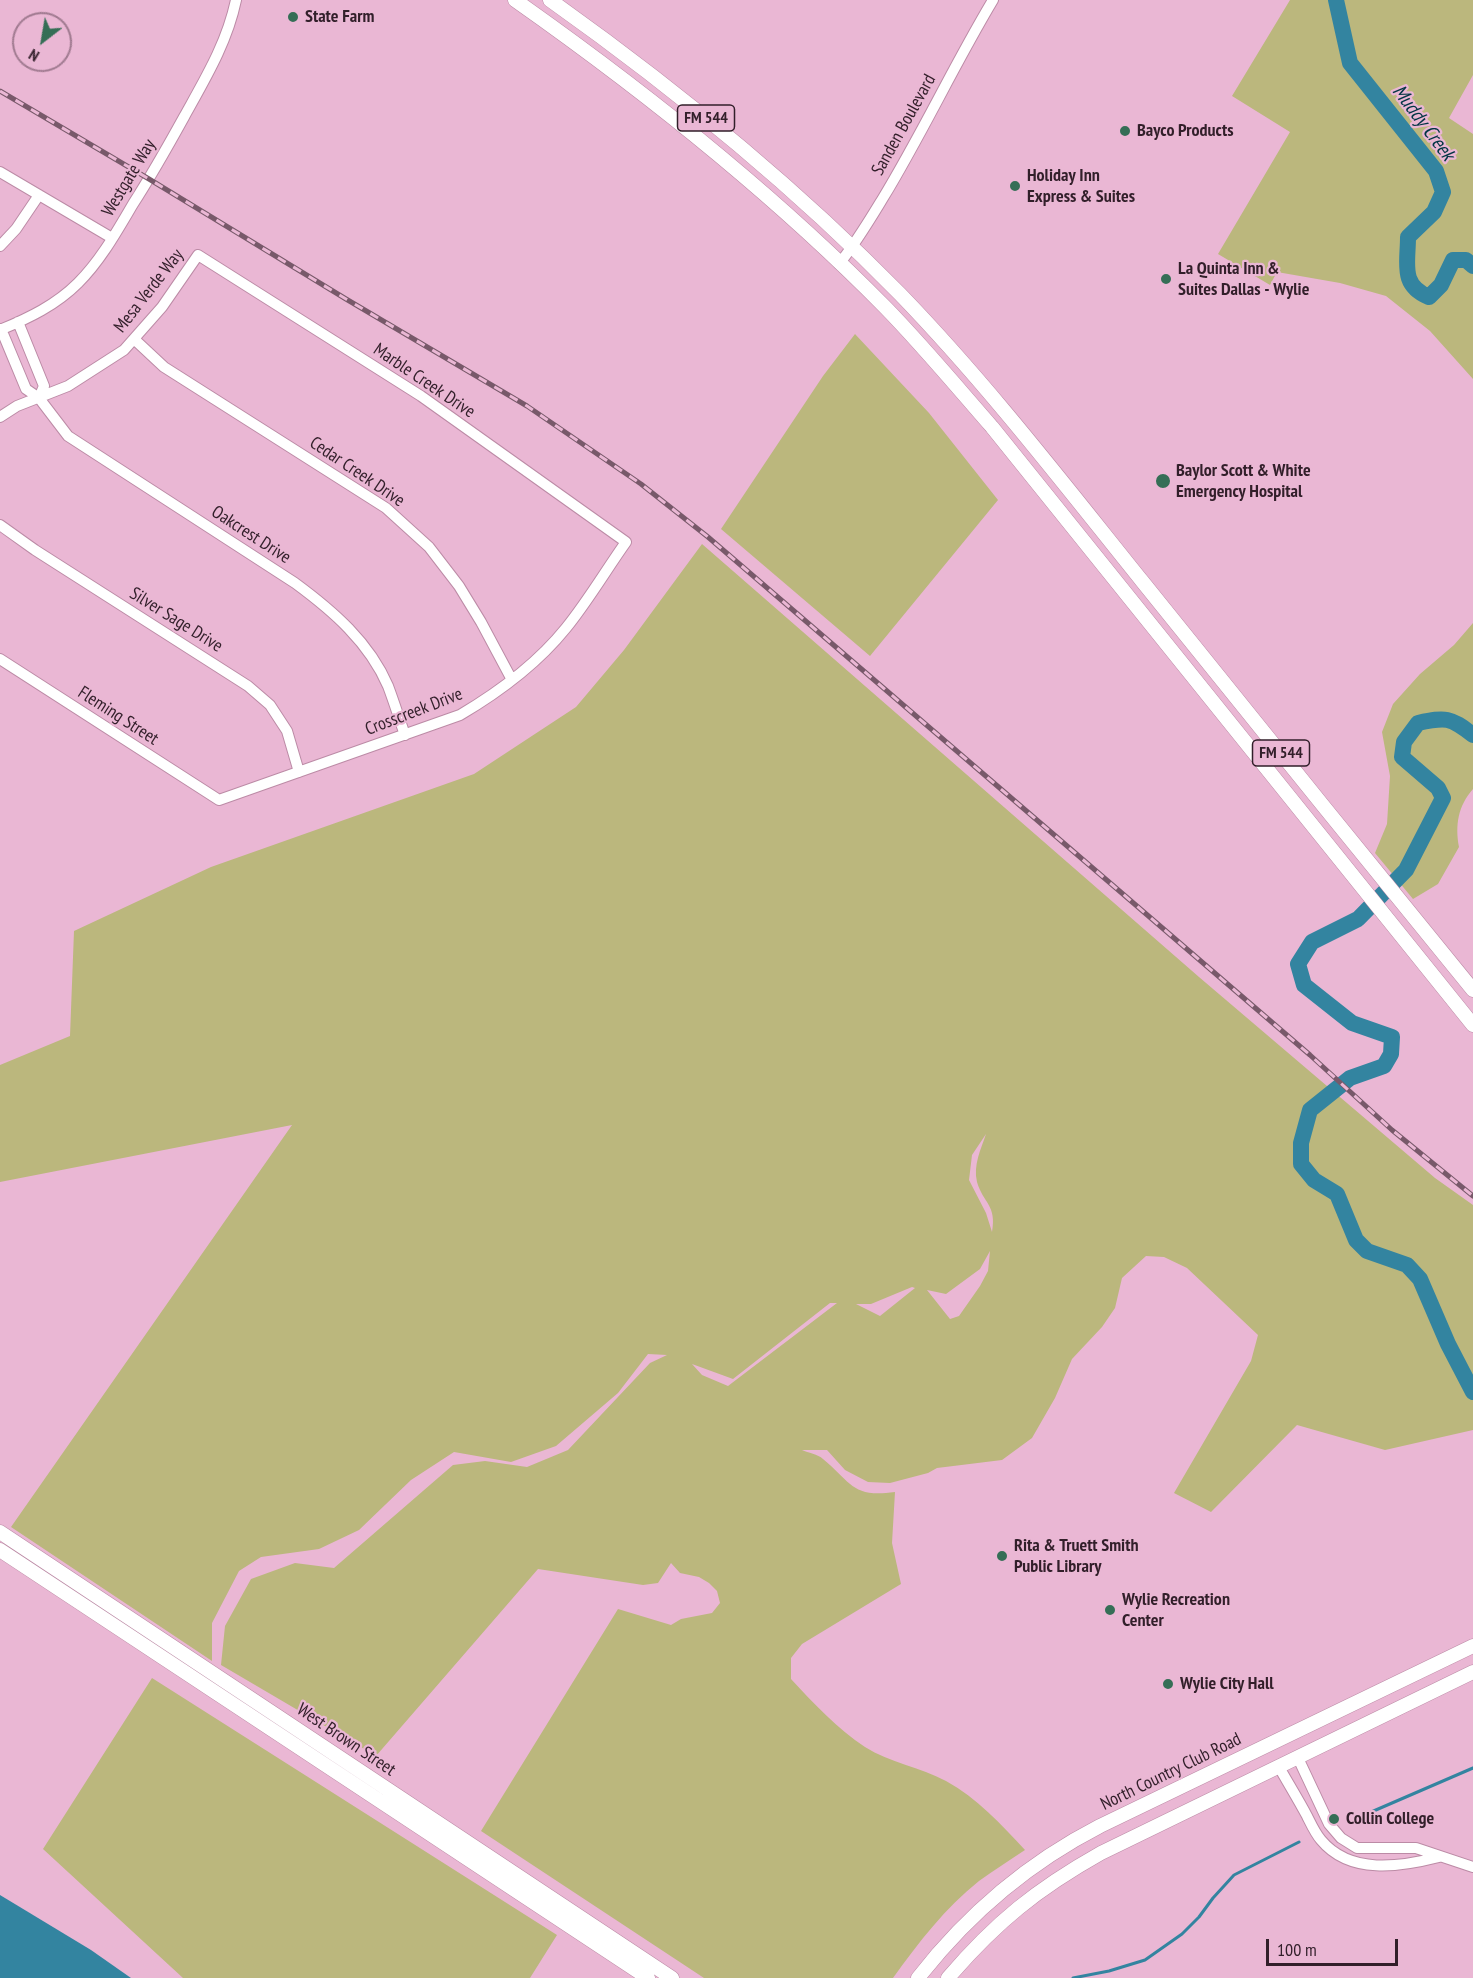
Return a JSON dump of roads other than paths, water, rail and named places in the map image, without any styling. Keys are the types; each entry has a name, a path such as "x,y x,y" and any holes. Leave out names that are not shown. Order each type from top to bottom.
{"main road":[{"name":"FM 544","path":"515,0 643,93 716,151 792,218 885,307 976,409 1473,1025"},
{"name":"FM 544","path":"550,0 655,77 728,136 788,188 899,293 1001,407 1473,990"},
{"path":"564,35 574,18"},
{"path":"1137,606 1152,594"},
{"name":"West Brown Street","path":"0,1532 672,1978"},
{"name":"West Brown Street","path":"2,1555 648,1978"},
{"name":"North Country Club Road","path":"918,1978 972,1916 1013,1880 1083,1835 1473,1646"},
{"path":"948,1978 1000,1922 1023,1902 1062,1875 1101,1853 1473,1672"},
{"path":"1282,1739 1298,1758"},
{"path":"1279,1767 1282,1739"},
{"path":"1050,1855 1062,1875"},
{"path":"648,1978 652,1976 661,1978"}],"street":[{"name":"Westgate Way","path":"1,329 39,313 77,284 90,270 149,179 215,61 231,21 236,0"},
{"name":"Sanden Boulevard","path":"839,264 852,248 897,175 993,0"},
{"path":"0,172 112,238"},
{"path":"0,246 16,229 39,195"},
{"name":"Mesa Verde Way","path":"0,417 18,406 68,386 124,350 162,307 198,255"},
{"name":"Marble Creek Drive","path":"198,255 421,396 626,542"},
{"path":"18,322 44,386 39,398"},
{"name":"Oakcrest Drive","path":"1,329 26,389 39,398 68,436 296,583 327,606 349,628 370,654 387,685 405,735"},
{"name":"Cedar Creek Drive","path":"134,339 164,367 386,508 429,547 459,586 512,680"},
{"name":"Silver Sage Drive","path":"0,525 35,550 249,686 270,705 287,731 299,772"},
{"name":"Crosscreek Drive","path":"219,800 460,715 492,696 530,666 566,629 626,542"},
{"name":"Fleming Street","path":"0,659 219,800"},
{"path":"2,1555 14,1542"},
{"path":"1298,1758 1329,1824 1341,1838 1358,1848 1416,1848 1439,1857 1459,1861 1473,1868"},
{"path":"1279,1767 1320,1839 1336,1854 1352,1862 1374,1866 1417,1863 1439,1857"}],"water":[{"path":"0,1895 91,1950 131,1978 0,1978"}],"waterway":[{"name":"Muddy Creek","path":"1336,0 1350,63 1436,171 1443,192 1434,212 1408,237 1407,265 1413,286 1429,297 1441,285 1453,260 1466,260 1473,266"},
{"name":"Muddy Creek","path":"1473,735 1447,720 1418,723 1404,742 1402,757 1438,788 1443,798 1406,870 1358,919 1312,942 1298,964 1304,985 1352,1023 1392,1037 1391,1054 1384,1066 1350,1078 1310,1110 1301,1143 1301,1164 1314,1180 1337,1194 1356,1240 1367,1251 1407,1265 1420,1279 1448,1344 1473,1392"},
{"path":"1355,1819 1473,1768"},
{"path":"1073,1978 1109,1971 1145,1960 1182,1934 1234,1875 1299,1842"}],"railway":[{"path":"0,91 527,406 641,484 708,537 1310,1055 1392,1130 1473,1196"}],"place":[{"name":"State Farm","path":"293,17"},
{"name":"Bayco Products","path":"1125,131"},
{"name":"Holiday Inn Express & Suites","path":"1015,186"},
{"name":"La Quinta Inn & Suites Dallas - Wylie","path":"1166,279"},
{"name":"Baylor Scott & White Emergency Hospital","path":"1163,481"},
{"name":"Rita & Truett Smith Public Library","path":"1002,1556"},
{"name":"Wylie Recreation Center","path":"1110,1610"},
{"name":"Wylie City Hall","path":"1168,1684"},
{"name":"Collin College","path":"1334,1819"}]}
